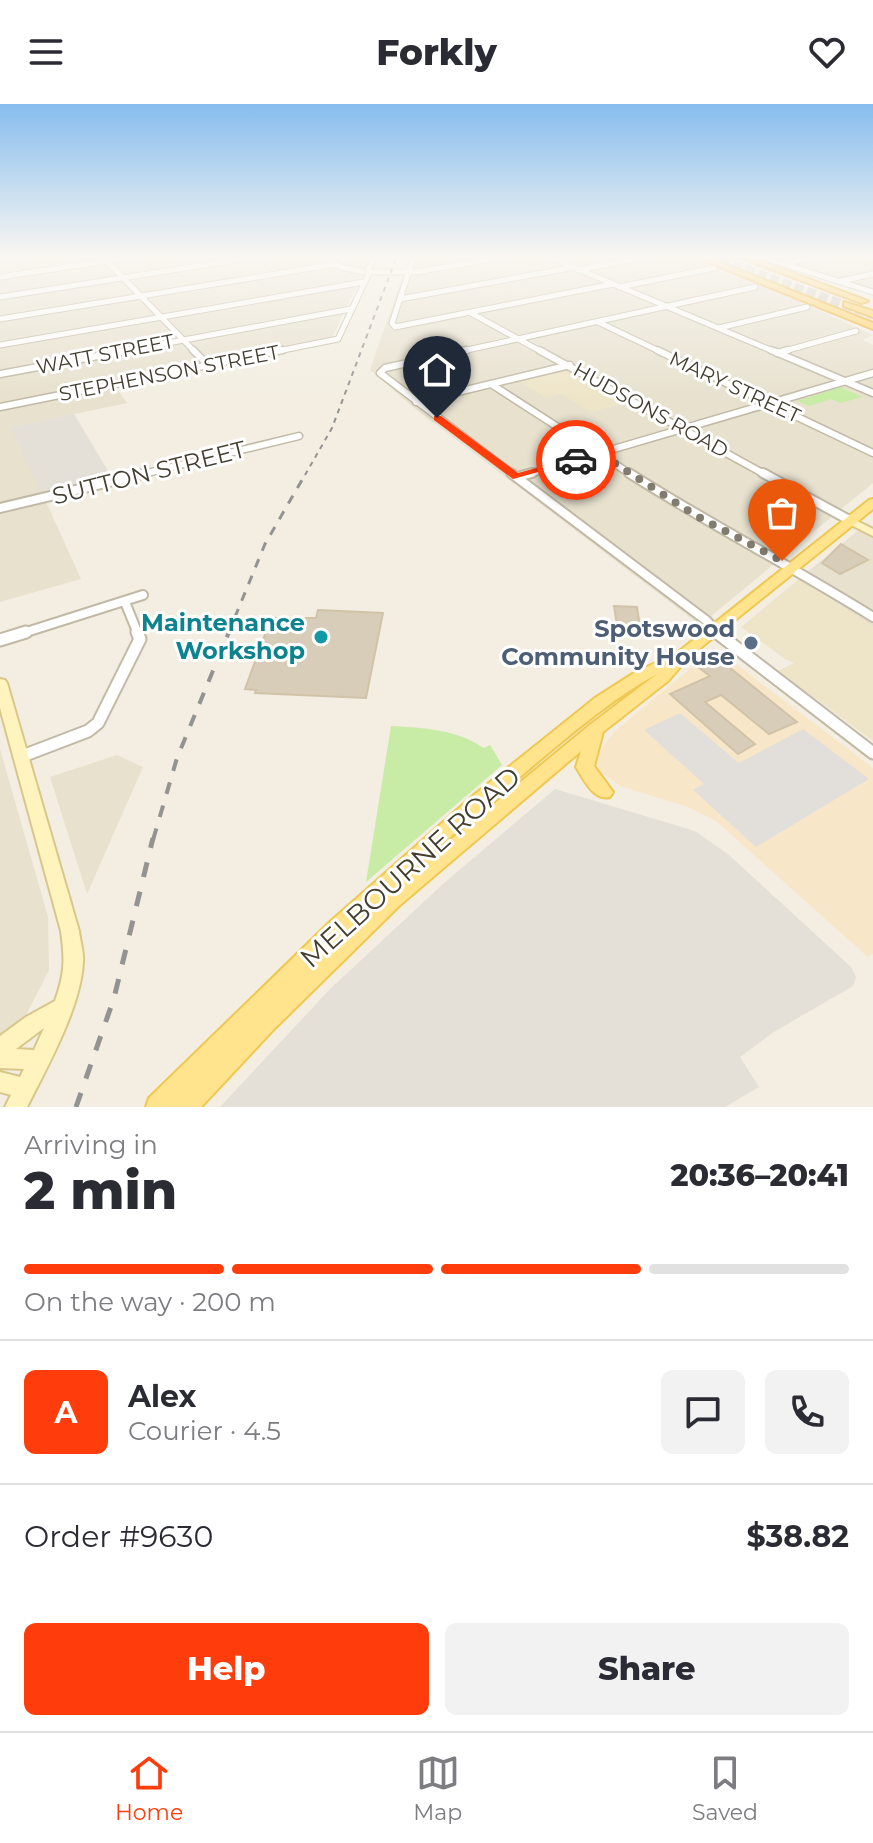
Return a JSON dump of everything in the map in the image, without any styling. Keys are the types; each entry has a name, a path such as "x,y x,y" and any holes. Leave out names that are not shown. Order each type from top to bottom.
{"highway":[{"path":"812,303 873,328"},
{"path":"837,303 873,316"},
{"path":"839,303 873,316"}],"main road":[{"name":"MELBOURNE ROAD","path":"184,1107 381,909 597,728 663,677 683,655 873,503"},
{"name":"HUDSONS ROAD","path":"851,521 873,533"},
{"name":"MELBOURNE ROAD","path":"158,1107 317,947 507,778 627,685 653,667 683,655"},
{"path":"0,683 70,931 74,960 70,985 21,1098 0,1082"},
{"path":"597,728 588,748 585,767 604,792"},
{"path":"0,1048 61,1008"},
{"path":"0,1058 38,1060"}],"street":[{"path":"0,319 99,303"},
{"path":"147,303 208,365"},
{"path":"0,345 227,303"},
{"path":"351,309 354,303"},
{"path":"399,303 392,325 395,327 526,303"},
{"path":"656,303 873,393"},
{"path":"685,303 380,370 383,377 707,621 723,640 873,753"},
{"path":"719,328 807,307"},
{"name":"WATT STREET","path":"0,374 351,309"},
{"name":"STEPHENSON STREET","path":"0,407 338,339 351,309"},
{"name":"HUDSONS ROAD","path":"471,313 851,521"},
{"name":"MARY STREET","path":"598,322 873,453"},
{"path":"777,353 856,331"},
{"path":"416,402 570,365"},
{"path":"517,477 873,373"},
{"path":"491,384 695,515 793,567 873,617"},
{"name":"SUTTON STREET","path":"0,508 299,436"},
{"path":"0,640 143,595"},
{"path":"20,757 88,731 98,723 140,639 125,602"}],"shaded area":[{"path":"0,303 348,303 332,338 113,383 127,403 12,427 81,579 0,602"},
{"path":"393,303 802,303 873,335 863,340 873,345 873,483 700,625 412,406 370,370"},
{"path":"568,370 626,403 591,412 561,394 545,398 519,381"},
{"path":"74,414 111,476 41,493 11,427"},
{"path":"867,523 873,527 873,627 799,579"},
{"path":"799,579 873,627 873,741 778,671 794,663 741,627"},
{"path":"715,648 873,768 873,954 868,957 716,821 688,807 620,786 600,771 595,757 614,732"},
{"path":"680,713 739,763 803,729 869,779 756,847 693,790 704,784 644,730"},
{"path":"0,749 48,917 49,970 0,1066"},
{"path":"117,755 143,767 87,894 50,777"},
{"path":"555,789 695,831 729,855 851,967 856,977 853,986 772,1033 740,1057 759,1087 725,1107 220,1107 330,989 443,884"}],"green space":[{"path":"841,387 863,397 840,403 831,399 809,406 797,401"},
{"path":"391,726 439,731 462,737 484,748 490,745 502,765 366,882"}],"building":[{"path":"841,544 868,560 840,574 822,563"},
{"path":"614,606 637,607 640,627 617,625"},
{"name":"Maintenance Workshop","path":"318,610 383,613 366,698 255,693 256,690 245,689 271,618 316,618"},
{"path":"714,655 797,722 769,734 721,695 705,702 755,744 738,754 670,694 710,676 698,667"}],"tunnel":[{"path":"839,303 873,315"}],"railway":[{"path":"305,475 332,428 379,303"},
{"path":"228,634 265,544 306,473"},
{"path":"153,840 177,758 229,632"},
{"path":"76,1107 114,998 153,838"}],"way so far":[{"path":"576,460 599,453 695,515 782,561"}],"place":[{"name":"Maintenance Workshop","path":"321,637"},
{"name":"Spotswood Community House","path":"751,643"}],"route":[{"path":"437,418 517,477 576,460"}]}
